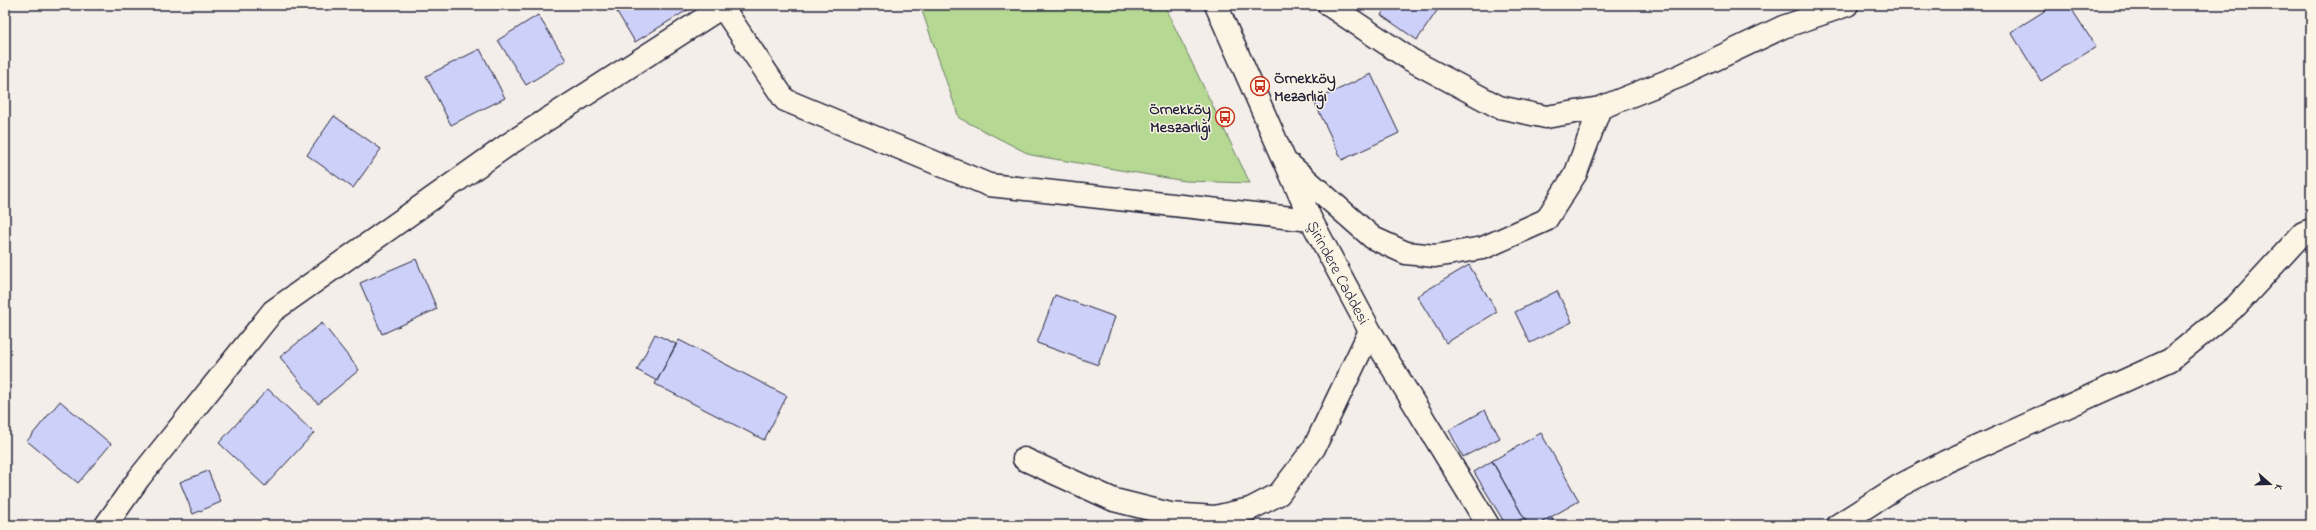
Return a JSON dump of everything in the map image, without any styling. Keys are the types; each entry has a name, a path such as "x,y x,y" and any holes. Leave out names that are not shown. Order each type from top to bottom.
{"street":[{"name":"Şirindere Caddesi","path":"1216,5 1311,220 1370,331 1488,525"},
{"path":"1329,5 1412,60 1499,107 1546,117 1600,108 1680,76 1783,27 1847,5"},
{"path":"106,525 139,478 273,311 509,144 722,6 785,100 990,185 1311,220"},
{"path":"1285,160 1373,238 1406,253 1442,255 1483,248 1546,220 1576,173 1600,108"},
{"path":"1838,525 1899,486 1945,462 2170,360 2236,306 2303,232 2311,230"},
{"path":"1024,459 1114,500 1170,514 1215,517 1250,509 1279,494 1314,448 1370,331"}],"green space":[{"path":"920,5 1164,5 1250,183 1185,181 1031,155 959,118"}],"building":[{"path":"613,5 693,5 694,6 635,42"},
{"path":"1388,5 1441,5 1417,40 1381,15"},
{"path":"2054,5 2069,5 2096,47 2041,81 2011,32"},
{"path":"538,15 566,60 526,85 498,40"},
{"path":"480,49 505,98 451,125 426,76"},
{"path":"1371,74 1399,133 1342,160 1314,101"},
{"path":"334,116 381,149 353,188 307,155"},
{"path":"416,259 437,309 382,334 360,283"},
{"path":"1469,265 1497,312 1446,343 1417,296"},
{"path":"1557,291 1572,322 1530,343 1515,312"},
{"path":"1055,295 1115,317 1098,365 1037,343"},
{"path":"322,323 359,370 318,404 280,357"},
{"path":"655,334 676,344 657,381 637,370"},
{"path":"679,340 787,396 764,440 655,384"},
{"path":"268,389 314,433 265,486 219,443"},
{"path":"60,401 111,444 78,483 27,441"},
{"path":"1485,410 1500,438 1463,457 1449,430"},
{"path":"1541,433 1579,501 1537,525 1528,525 1492,461"},
{"path":"1492,461 1524,518 1510,525 1506,525 1474,472"},
{"path":"208,471 221,502 193,514 180,482"},
{"path":"1551,517 1555,525 1537,525"},
{"path":"1524,518 1528,525 1510,525"}],"place":[{"name":"Örnekköy Mezarlığı","path":"1260,86"},
{"name":"Örnekköy Meszarlığı","path":"1225,117"}]}
